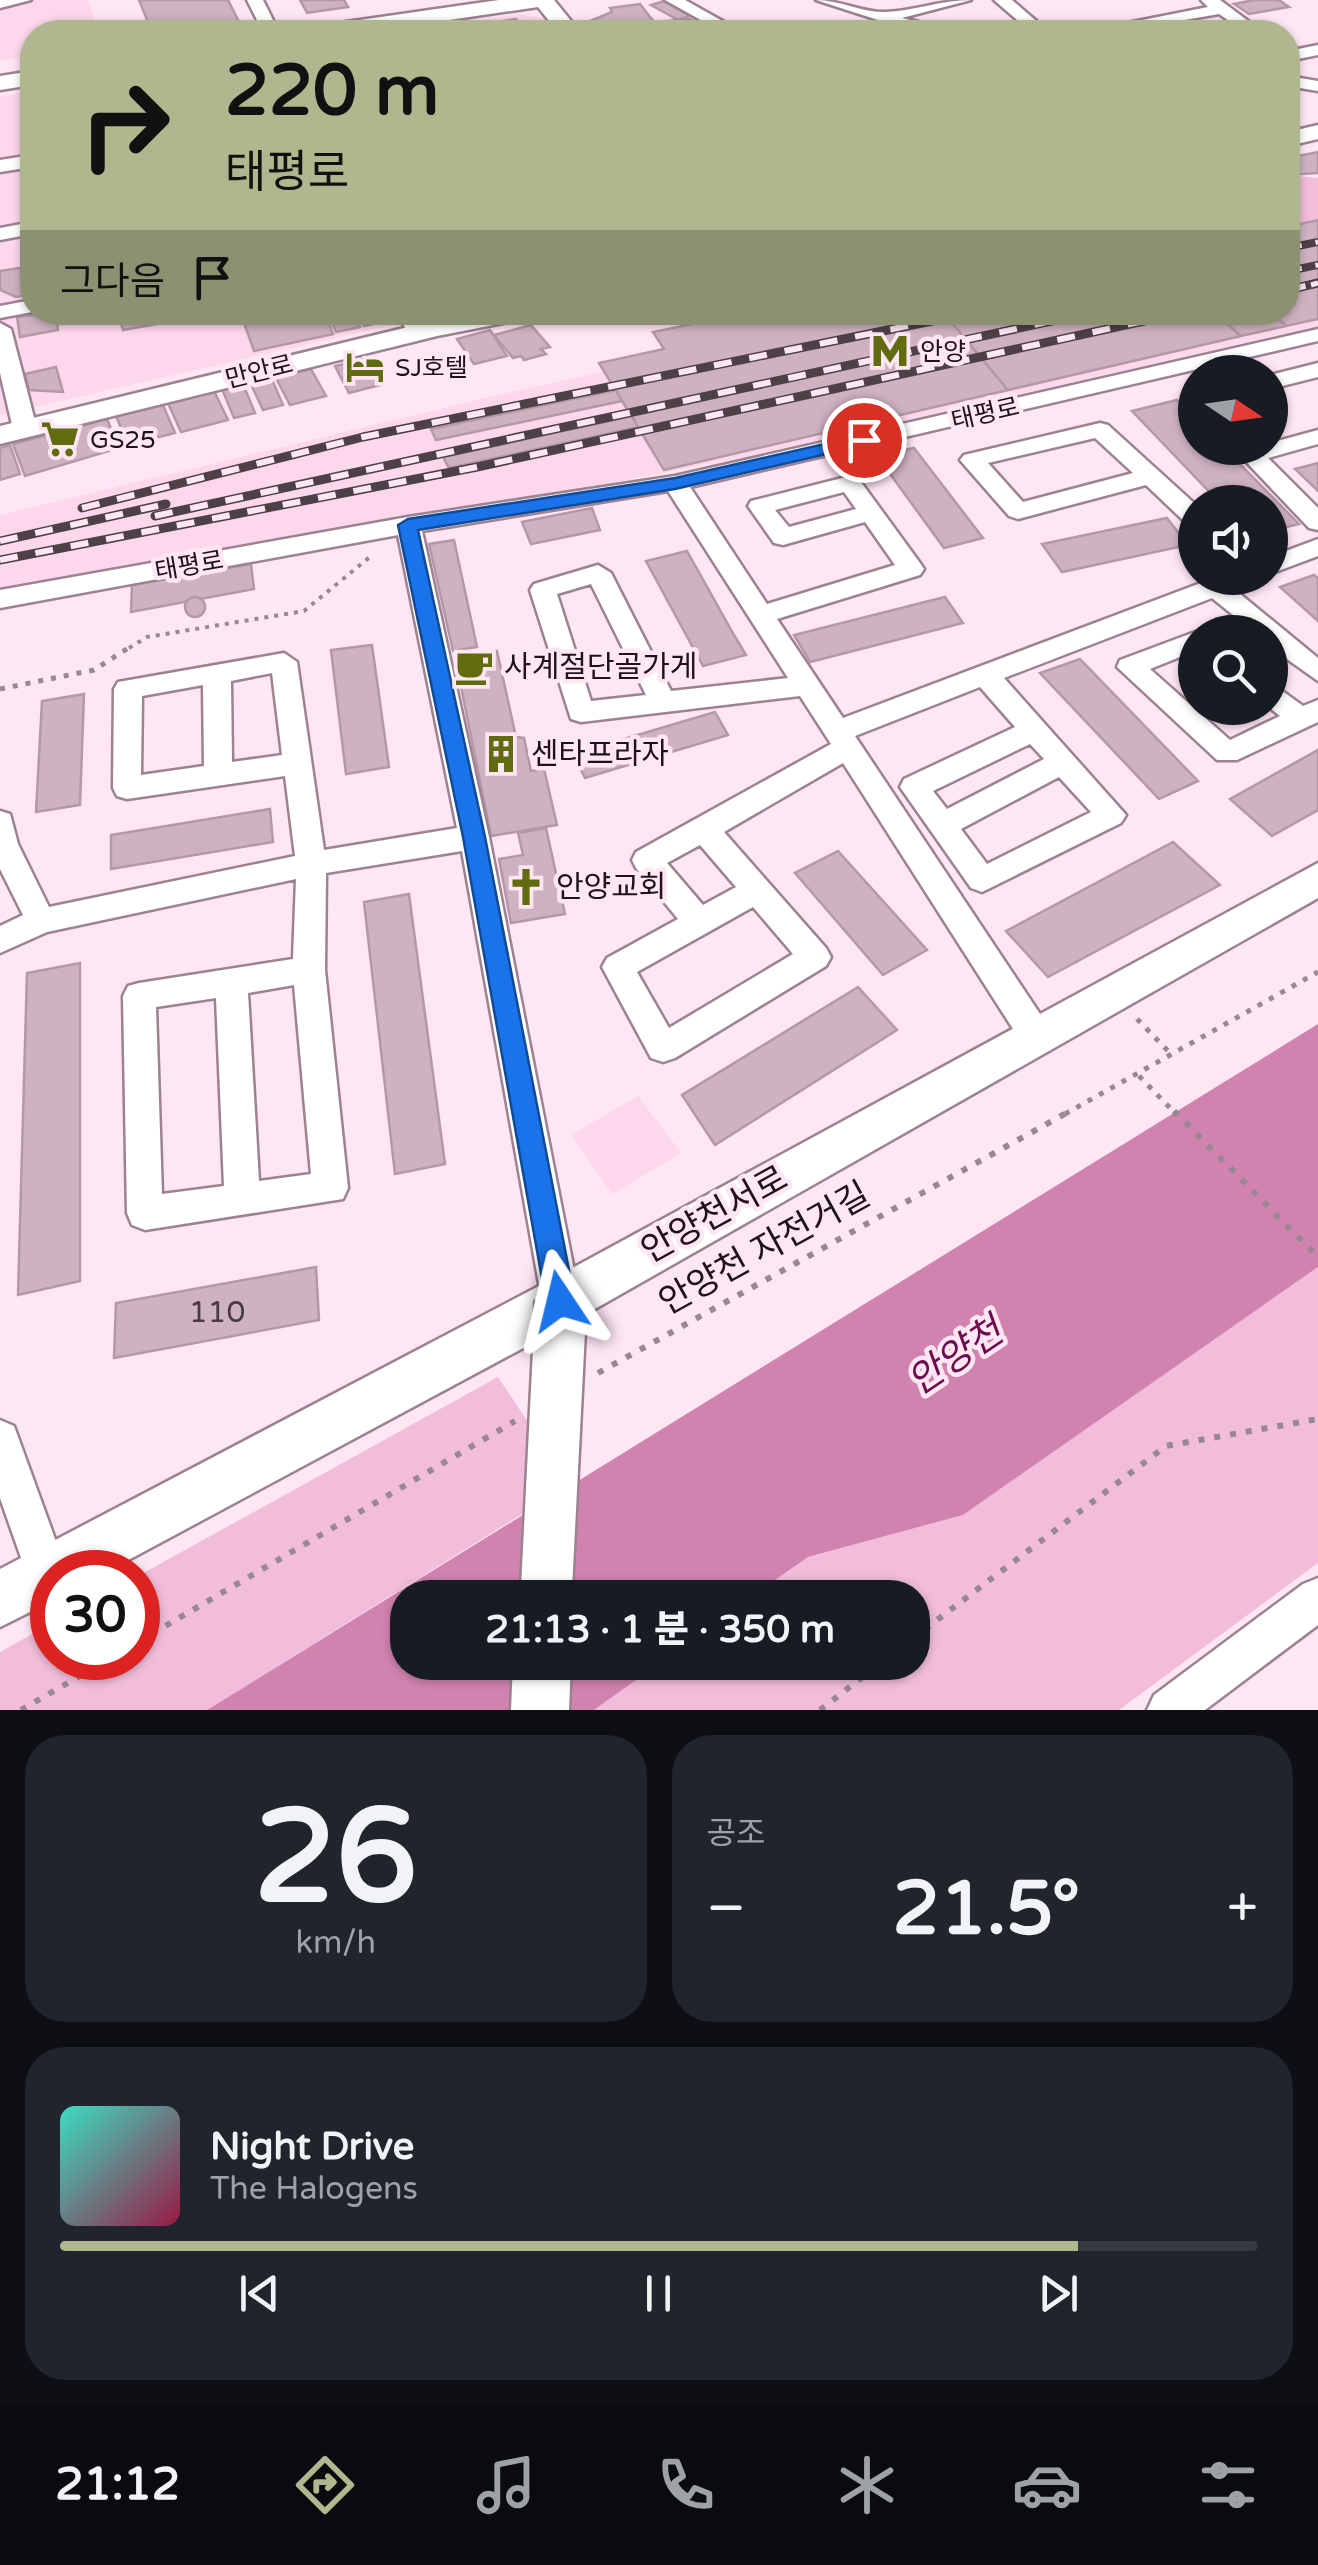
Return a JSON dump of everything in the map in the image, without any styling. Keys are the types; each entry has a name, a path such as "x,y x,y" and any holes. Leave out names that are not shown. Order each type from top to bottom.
{"street":[{"path":"0,3 23,0"},
{"path":"407,20 543,0 559,20"},
{"path":"674,0 712,20"},
{"path":"824,0 888,20"},
{"path":"883,19 963,0"},
{"path":"1002,0 1026,20"},
{"path":"1144,20 1215,4 1238,20"},
{"name":"만안로","path":"12,432 417,325"},
{"path":"0,330 12,432"},
{"name":"태평로","path":"0,599 408,525 675,483 1177,378 1318,335"},
{"path":"1288,378 1318,370"},
{"path":"1147,478 1018,511 972,460 1100,430 1178,504"},
{"path":"1288,443 1318,437"},
{"path":"1263,465 1318,522"},
{"path":"675,483 1034,1033"},
{"path":"764,614 911,569 872,512"},
{"path":"408,525 474,837 560,1301 547,1580"},
{"path":"1288,559 1318,547"},
{"path":"663,702 598,574 543,590 580,712 809,686"},
{"path":"699,922 647,860 844,739 983,673 1191,595"},
{"path":"1237,595 1253,615"},
{"path":"1178,648 1130,667 1178,710"},
{"path":"1288,648 1318,672"},
{"path":"300,763 128,788 128,689 284,662 300,763 311,864 309,970 330,1188 145,1213 140,996 309,970"},
{"path":"983,673 1111,814 982,880 914,788 1034,730"},
{"path":"218,674 218,775"},
{"path":"1195,725 1227,753 1287,725"},
{"path":"942,825 1063,762"},
{"path":"0,822 3,844 40,920"},
{"path":"704,828 758,890 815,956 663,1048 618,967 758,890"},
{"path":"0,940 40,920 311,864 474,837"},
{"name":"안양천서로","path":"91,1550 560,1301 1034,1033 1318,879"},
{"path":"231,982 242,1200"},
{"path":"0,1440 38,1550"},
{"name":"안양천서로","path":"0,1599 30,1583"},
{"path":"1169,1710 1318,1599"},
{"path":"540,1710 541,1680"}],"path":[{"path":"0,689 94,670 147,637 304,612 408,525"},
{"name":"안양천 자전거길","path":"588,1379 759,1279 1139,1076 1318,972"},
{"path":"1110,992 1173,1056"},
{"path":"1139,1076 1318,1257"},
{"path":"160,1629 522,1418"},
{"path":"930,1626 1166,1446 1318,1418"},
{"path":"21,1710 73,1680"},
{"path":"820,1710 859,1680"}],"shaded area":[{"path":"0,0 88,0 95,20 20,20 20,58 0,61"},
{"path":"521,14 546,20 482,20"},
{"path":"20,93 20,325 392,325 0,415 0,96"},
{"path":"1300,176 1318,178 1318,319 1300,323"},
{"path":"1318,215 1318,326 749,456 342,536 0,593 0,515 502,394 816,325 1300,325 1300,219"},
{"path":"1228,325 1291,325 1241,336"},
{"path":"638,1096 681,1153 612,1194 571,1135"},
{"path":"1318,1267 1318,1563 1119,1710 594,1710 636,1680 930,1680 930,1580 775,1580 808,1557 963,1515"},
{"path":"498,1377 536,1434 527,1511 416,1580 390,1580 390,1596 207,1710 0,1710 0,1652 30,1635 30,1680 160,1680 160,1564"}],"water":[{"name":"안양천","path":"1318,1024 1318,1267 963,1515 808,1557 775,1580 418,1580"},
{"path":"390,1597 390,1680 636,1680 594,1710 207,1710"}],"building":[{"path":"139,0 228,0 238,20 147,20"},
{"path":"300,0 344,0 348,7 307,13"},
{"path":"1279,0 1289,7 1249,14 1234,4"},
{"path":"664,1 690,16 678,20 651,5"},
{"path":"640,4 652,20 592,20 612,12 610,8"},
{"path":"1318,152 1318,173 1300,174 1300,156"},
{"path":"1318,220 1318,319 1300,323 1300,224"},
{"path":"20,268 20,296 0,290 0,271"},
{"path":"17,317 20,325 57,325 58,330 20,337"},
{"path":"122,325 151,325 123,330"},
{"path":"245,325 329,325 333,334 254,351"},
{"path":"333,325 360,327 336,332"},
{"path":"531,325 550,347 541,349 546,354 524,360 521,356 513,358 494,335"},
{"path":"687,325 954,325 1008,390 664,470 599,363 664,349 653,332"},
{"path":"954,325 1229,325 1241,336 1008,390"},
{"path":"1229,325 1286,326 1241,336"},
{"path":"490,330 507,356 474,364 457,339"},
{"path":"369,358 384,384 349,393 335,366"},
{"path":"56,367 63,392 29,390 25,374"},
{"path":"311,369 326,396 290,405 276,378"},
{"path":"271,377 283,405 263,410 250,382"},
{"path":"243,384 255,413 234,418 222,389"},
{"path":"616,390 622,401 436,440 431,429"},
{"path":"214,391 228,420 181,432 168,403"},
{"path":"1178,401 1178,459 1132,411"},
{"path":"163,405 175,433 128,445 116,416"},
{"path":"632,416 638,427 449,468 443,457"},
{"path":"107,419 119,448 25,476 13,444"},
{"path":"10,445 20,474 0,480 0,448"},
{"path":"914,448 983,538 944,548 877,456"},
{"path":"1318,463 1318,491 1295,469"},
{"path":"1184,465 1241,465 1261,485 1203,485"},
{"path":"592,508 600,530 531,544 522,522"},
{"path":"1288,513 1299,524 1288,527"},
{"path":"1167,518 1178,532 1178,547 1062,572 1042,544"},
{"path":"454,540 477,647 453,651 429,544"},
{"path":"687,551 746,655 703,666 646,561"},
{"path":"251,564 254,589 131,612 132,585"},
{"path":"1314,575 1318,578 1318,621 1288,594 1288,584"},
{"path":"191,597 199,597 205,607 199,617 191,617 185,611 185,603"},
{"path":"945,597 963,623 810,662 794,635"},
{"path":"372,645 389,767 346,774 331,650"},
{"name":"센타프라자","path":"497,651 516,737 524,738 531,771 544,769 557,825 491,836 455,657"},
{"path":"1080,659 1198,781 1159,799 1040,673"},
{"path":"84,694 80,805 36,812 42,701"},
{"path":"715,712 728,735 585,778 573,754"},
{"path":"1318,750 1318,810 1272,836 1230,799"},
{"path":"270,809 273,842 111,869 111,835"},
{"path":"546,828 565,914 511,923 499,859 523,855 518,833"},
{"path":"1173,842 1220,885 1048,977 1006,931"},
{"path":"838,851 927,950 883,975 795,873"},
{"path":"409,894 445,1164 395,1174 364,902"},
{"path":"80,963 80,1281 18,1295 27,973"},
{"path":"858,987 897,1030 715,1145 682,1095"},
{"path":"316,1267 319,1320 114,1358 116,1303"}],"railway":[{"path":"1300,246 1318,242"},
{"path":"1300,269 1318,265"},
{"path":"1300,287 1318,283 1311,285"},
{"path":"82,508 363,437 912,325"},
{"path":"155,516 1033,325"},
{"path":"0,560 477,467 1126,325"},
{"path":"0,541 166,504"}],"place":[{"name":"안양","path":"890,351"},
{"name":"SJ호텔","path":"365,367"},
{"name":"GS25","path":"60,439"},
{"name":"사계절단골가게","path":"474,667"},
{"name":"센타프라자","path":"501,754"},
{"name":"안양교회","path":"526,887"}],"route":[{"path":"560,1301 474,837 408,525 675,483 864,440"}]}
